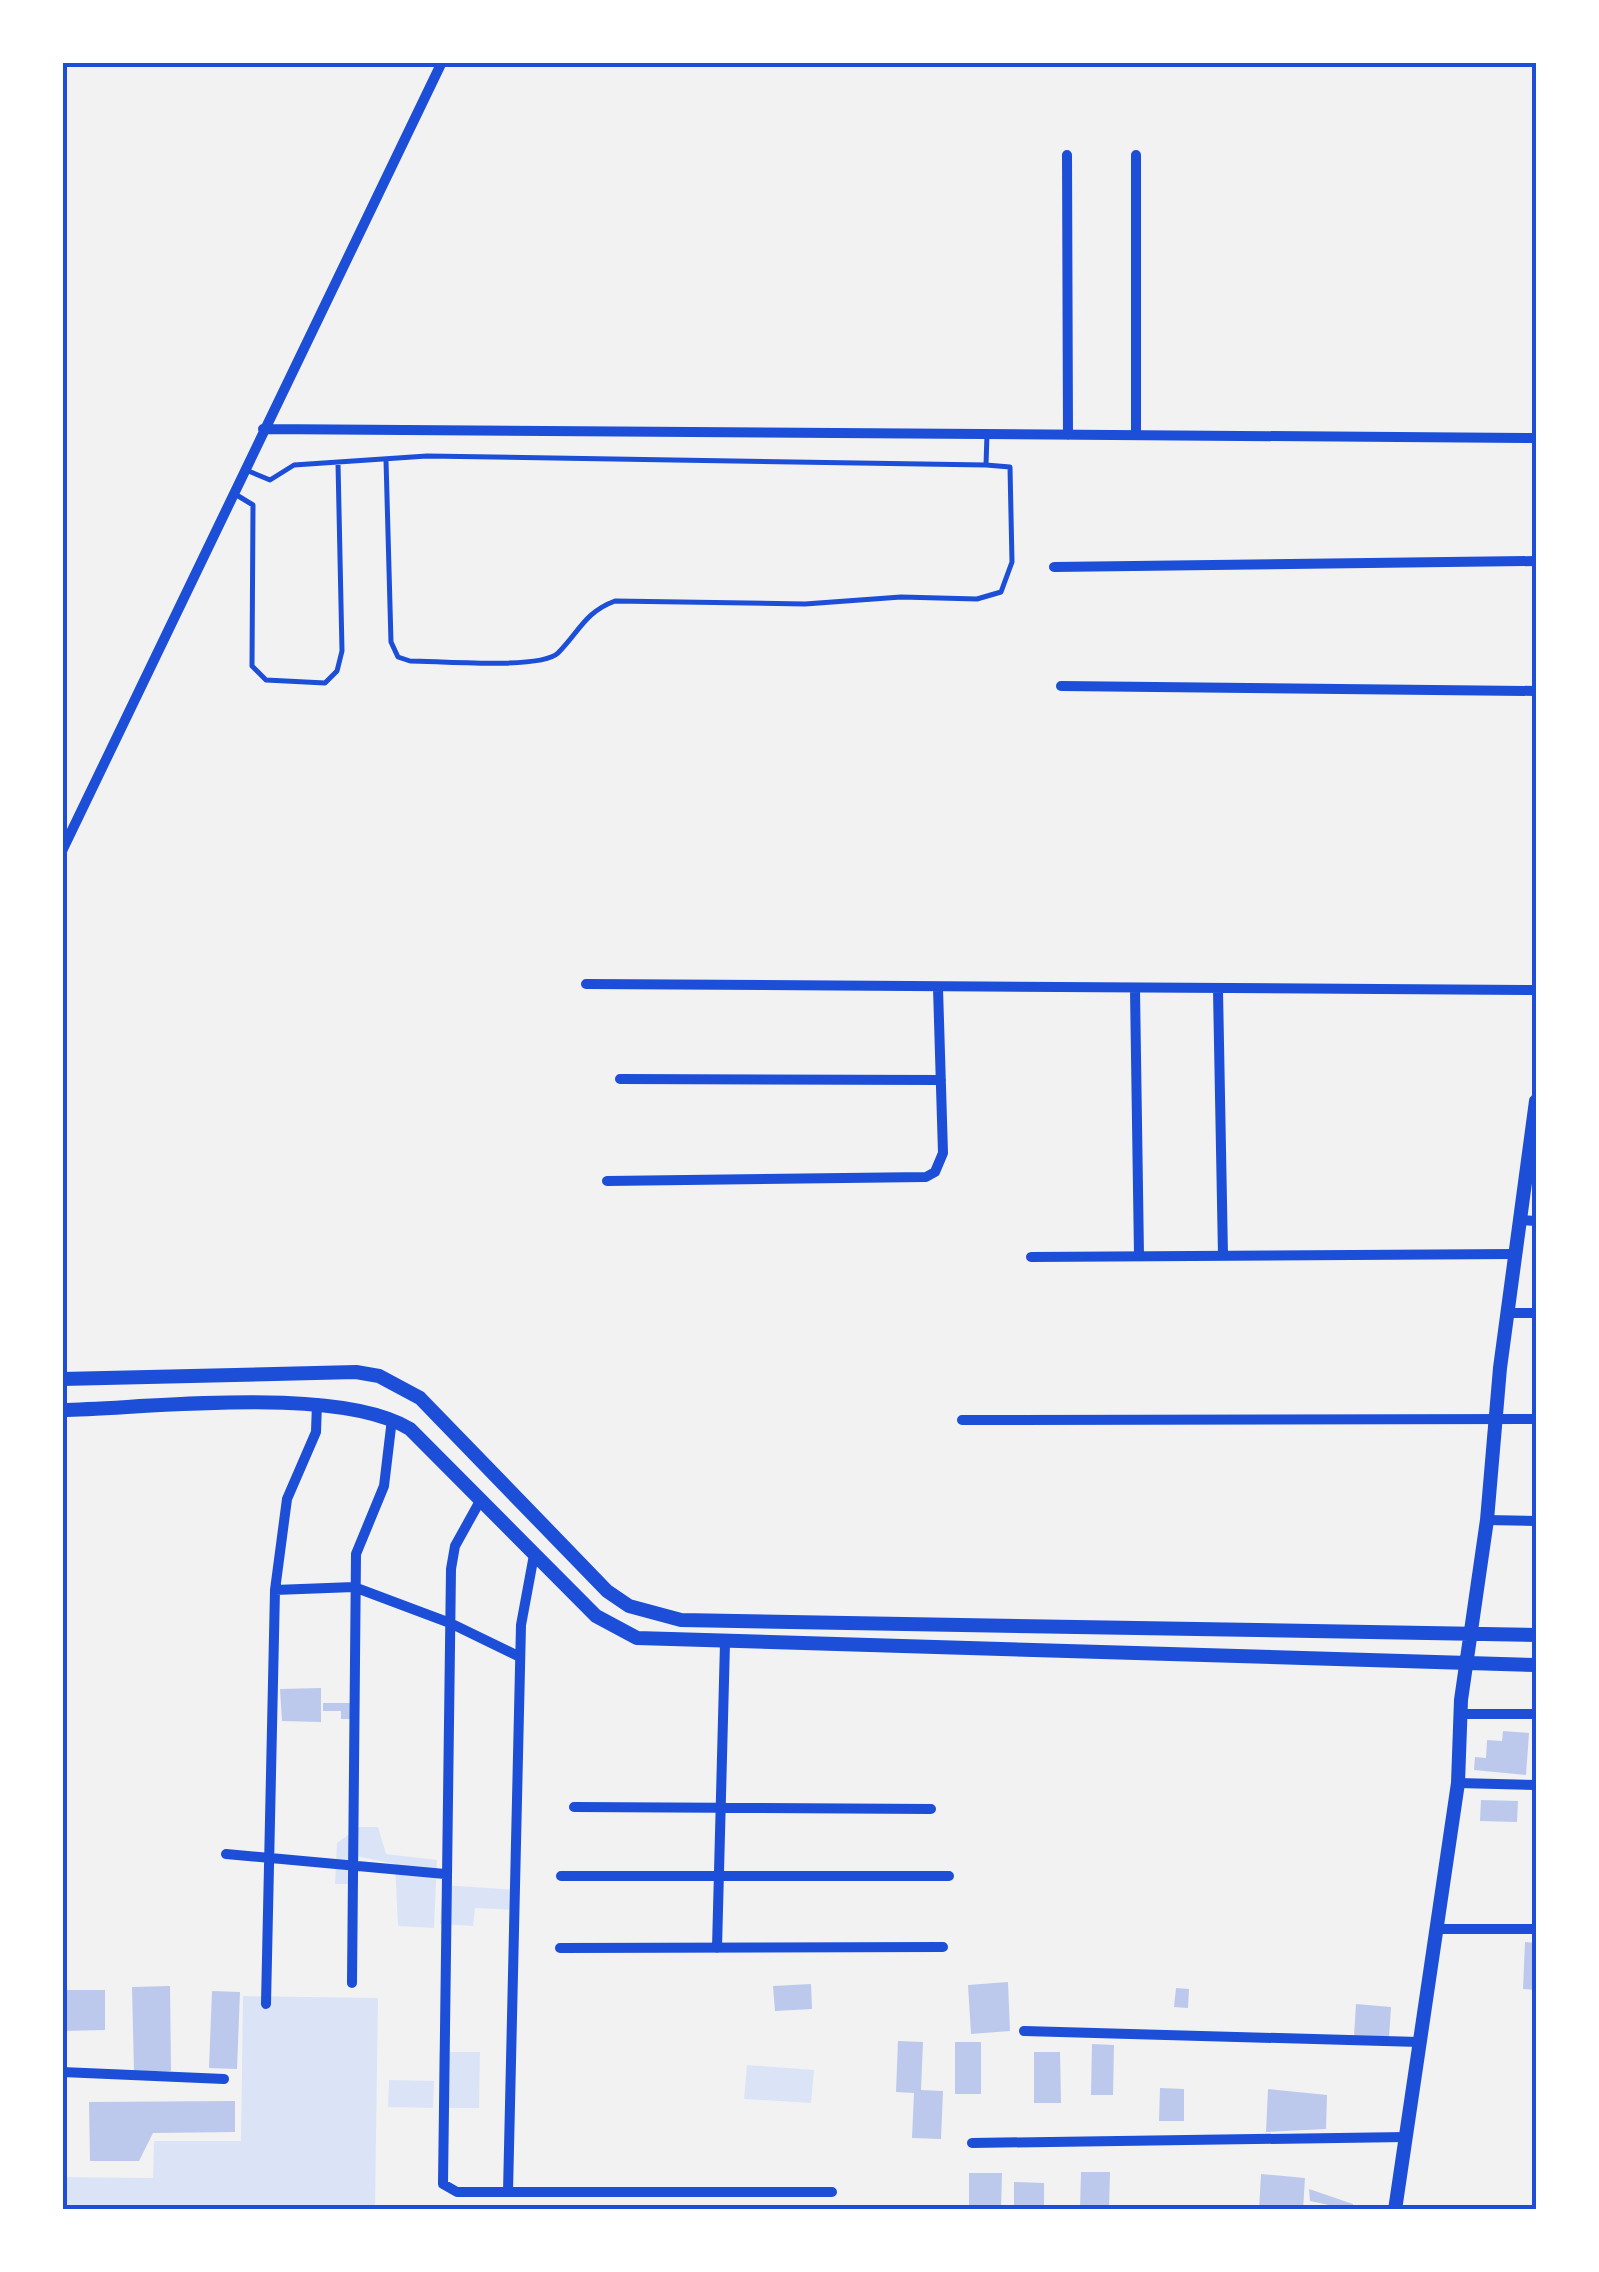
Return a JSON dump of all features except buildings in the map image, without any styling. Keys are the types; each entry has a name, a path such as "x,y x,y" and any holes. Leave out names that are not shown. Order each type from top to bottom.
{"street":[{"path":"62,851 442,62"},
{"path":"1066,155 1068,435"},
{"path":"1136,155 1136,435"},
{"path":"263,429 1536,438"},
{"path":"1054,567 1536,561"},
{"path":"1062,686 1536,691"},
{"path":"586,984 1536,990"},
{"path":"607,1181 926,1178 942,1163 938,988"},
{"path":"1135,990 1139,1255"},
{"path":"1218,990 1223,1255"},
{"path":"620,1079 941,1080"},
{"path":"1396,2210 1458,1783 1470,1635 1488,1520 1507,1313 1536,1101"},
{"path":"1520,1220 1536,1221"},
{"path":"1031,1257 1514,1254"},
{"path":"1507,1313 1536,1313"},
{"path":"62,1379 356,1372 379,1376 420,1398 607,1592 630,1606 681,1620 1536,1635"},
{"path":"266,2004 275,1590 287,1498 316,1432 317,1404"},
{"path":"62,1410 317,1404 365,1408 392,1418 410,1428 534,1555 614,1629 663,1641 1536,1664"},
{"path":"352,1983 356,1554 384,1486 392,1418"},
{"path":"962,1420 1536,1419"},
{"path":"480,1501 455,1546 450,1623 440,2176 443,2184 457,2192 832,2192"},
{"path":"1488,1520 1536,1521"},
{"path":"508,2192 521,1625 534,1555"},
{"path":"275,1590 354,1587 450,1623 520,1657"},
{"path":"717,1948 725,1643"},
{"path":"1461,1714 1536,1714"},
{"path":"1458,1783 1536,1784"},
{"path":"574,1807 931,1809"},
{"path":"226,1854 445,1874"},
{"path":"561,1876 949,1876"},
{"path":"1436,1929 1536,1929"},
{"path":"560,1948 943,1947"},
{"path":"1024,2031 1419,2042"},
{"path":"62,2072 224,2079"},
{"path":"972,2143 1406,2136"}],"lane":[{"path":"986,465 987,434"},
{"path":"244,468 270,480 294,466 428,456 1010,467 1012,562 1002,592 977,600 901,597 805,604 614,601 594,608 556,655 536,662 428,661 398,656 392,642 386,460"},
{"path":"232,493 253,505 252,666 266,680 325,683 336,671 342,651 338,463"}],"shaded area":[{"path":"359,1827 378,1827 386,1854 437,1860 434,1928 398,1926 395,1864 351,1855 349,1884 335,1884 337,1843"},
{"path":"443,1885 518,1890 516,1910 475,1908 473,1926 440,1924"},
{"path":"243,1996 378,1998 375,2209 63,2210 63,2177 153,2178 154,2141 241,2141"},
{"path":"439,2052 480,2052 479,2108 439,2108"},
{"path":"747,2065 814,2070 811,2103 744,2099"},
{"path":"389,2080 434,2081 433,2108 388,2107"}]}
